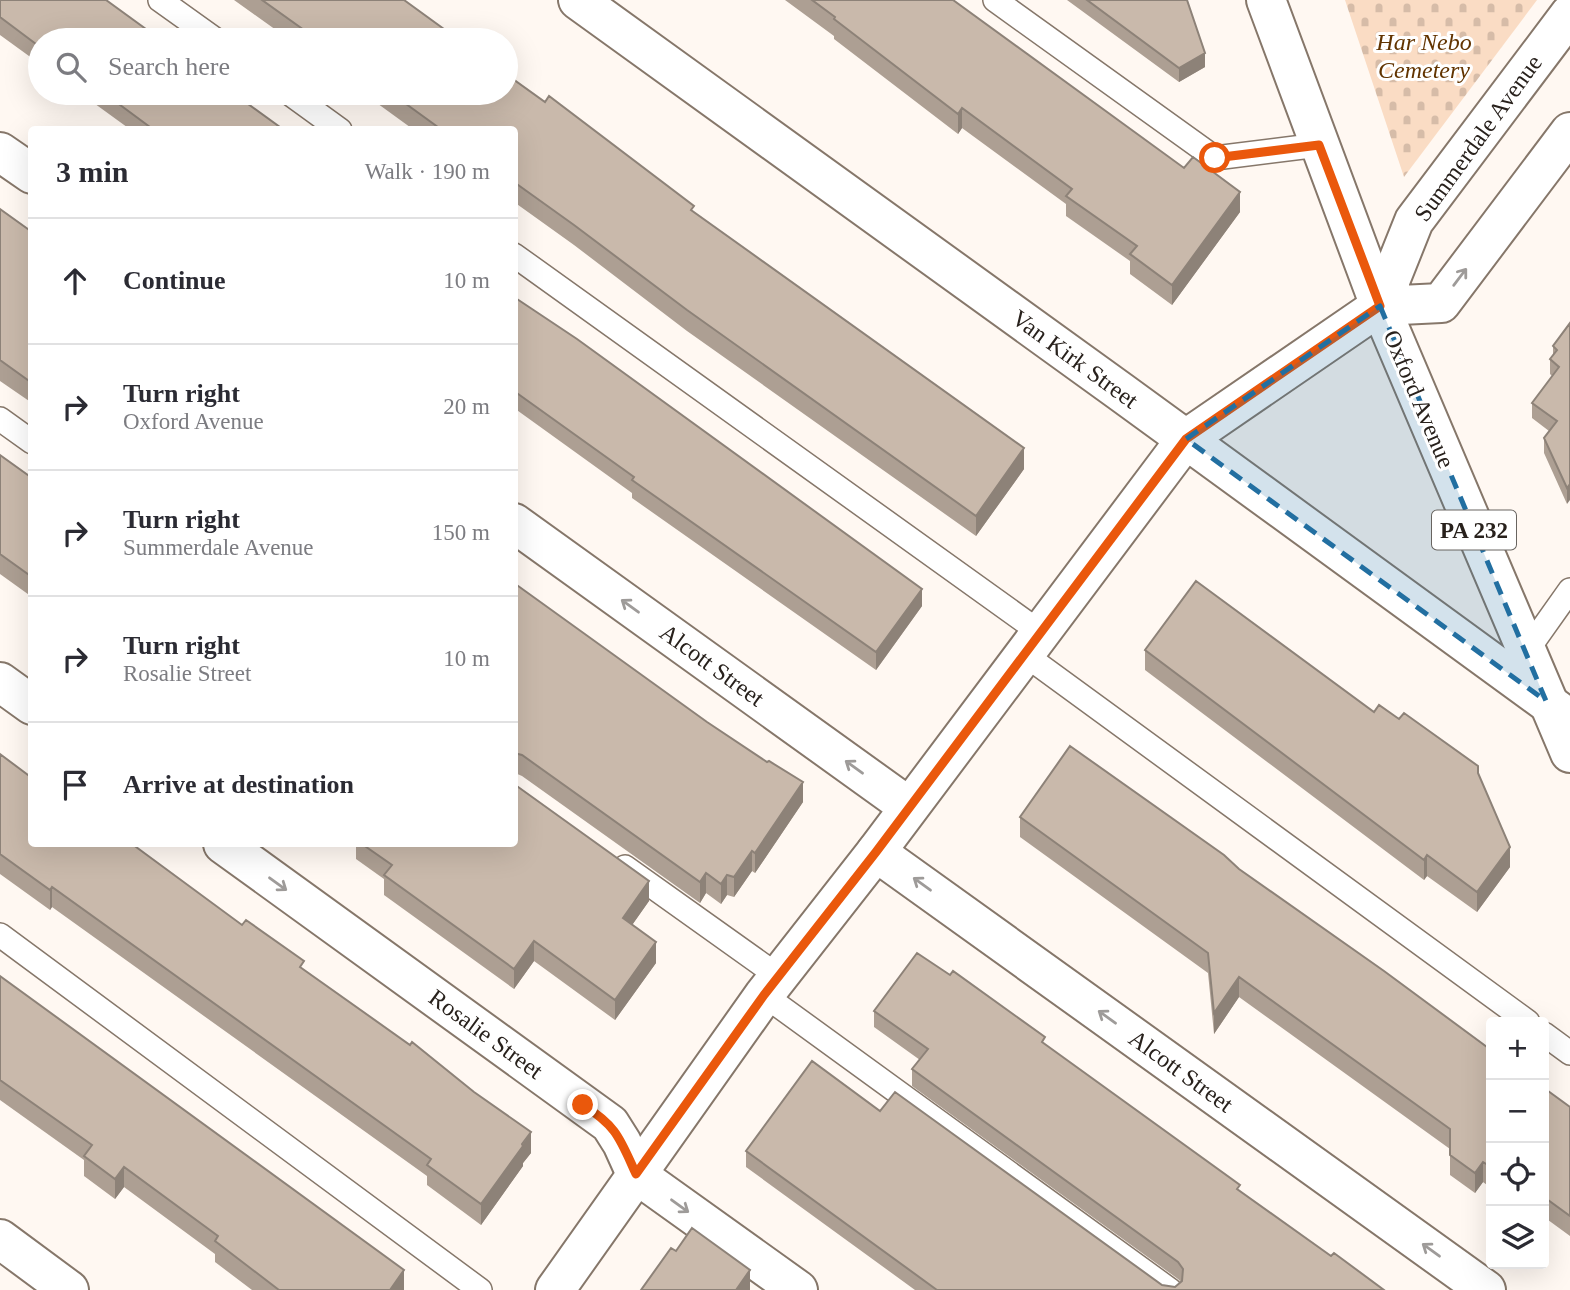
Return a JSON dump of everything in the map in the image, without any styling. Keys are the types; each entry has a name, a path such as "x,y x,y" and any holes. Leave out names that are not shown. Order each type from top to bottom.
{"street":[{"name":"Van Kirk Street","path":"578,0 1558,711"},
{"name":"Oxford Avenue","path":"1266,0 1380,306 1526,652 1558,711 1570,753"},
{"name":"Summerdale Avenue","path":"1380,306 1414,221 1570,14"},
{"path":"555,1290 771,985 876,852 1186,439 1380,306 1441,303 1570,132"},
{"path":"0,152 28,171"},
{"name":"Alcott Street","path":"518,526 909,807"},
{"path":"0,682 28,702"},
{"name":"Rosalie Street","path":"227,847 610,1124 636,1174 798,1290"},
{"name":"Alcott Street","path":"876,852 1486,1290"},
{"path":"0,1239 69,1290"}],"lane":[{"path":"160,0 199,28"},
{"path":"995,0 1215,158 1319,145"},
{"path":"306,105 334,126"},
{"path":"518,258 1033,643 1521,1017"},
{"path":"0,419 28,439"},
{"path":"1526,652 1570,590"},
{"path":"604,851 771,985 1170,1290"},
{"path":"0,936 480,1290"},
{"path":"1549,1038 1570,1053"}],"highlighted area":[{"path":"1380,306 1546,701 1186,439"}],"green space":[{"name":"Har Nebo Cemetery","path":"1345,0 1537,0 1404,177"}],"building":[{"path":"0,0 106,0 144,28 28,28 28,38 0,17"},
{"path":"262,0 404,0 442,28 301,28"},
{"path":"812,0 953,0 1184,168 1193,157 1240,192 1172,285 1130,254 1137,246 1066,196 1072,189 962,108 958,114"},
{"path":"1087,0 1187,0 1205,53 1179,68"},
{"path":"518,83 545,102 549,96 694,206 691,210 1024,448 976,516 687,310 518,185 518,126 436,126 408,105 518,105"},
{"path":"120,105 250,105 278,126 149,126"},
{"path":"0,209 28,229 28,380 0,360"},
{"path":"518,300 577,339 922,589 876,652 632,480 634,477 518,394"},
{"path":"1570,323 1570,484 1567,488 1544,438 1557,421 1532,403 1559,367 1550,359 1557,350 1553,346"},
{"path":"0,455 28,475 28,574 0,554"},
{"path":"1196,581 1374,712 1379,705 1399,719 1404,713 1478,766 1478,773 1510,847 1477,892 1427,855 1424,860 1145,650"},
{"path":"518,586 707,722 767,762 803,782 755,853 752,851 734,877 727,875 721,884 706,873 700,882 518,754"},
{"path":"1070,746 1486,1046 1486,1164 1483,1162 1475,1173 1450,1155 1450,1129 1239,977 1214,1013 1208,953 1020,817"},
{"path":"0,754 28,775 28,847 136,847 242,925 246,920 304,961 300,967 410,1045 412,1042 474,1092 531,1132 481,1204 427,1165 431,1159 52,887 50,890 0,854"},
{"path":"518,787 649,881 623,918 656,942 615,1000 534,941 514,969 384,875 392,865 366,847 518,847"},
{"path":"917,953 950,975 953,971 1045,1037 1042,1042 1240,1185 1237,1189 1331,1256 1334,1253 1384,1290 937,1290 746,1151 812,1061 880,1111 895,1092 1162,1285 1175,1287 1182,1281 1183,1269 1178,1262 912,1069 928,1049 874,1011"},
{"path":"0,976 404,1270 390,1290 279,1290 215,1241 218,1236 124,1167 115,1179 84,1156 92,1145 0,1080"},
{"path":"1549,1092 1570,1107 1570,1216 1549,1201"},
{"path":"692,1228 750,1270 736,1290 641,1290 671,1248 676,1251"}],"route":[{"path":"583,1105 610,1124 636,1174 764,995 876,852 1186,439 1380,306 1319,145 1215,158"}]}
